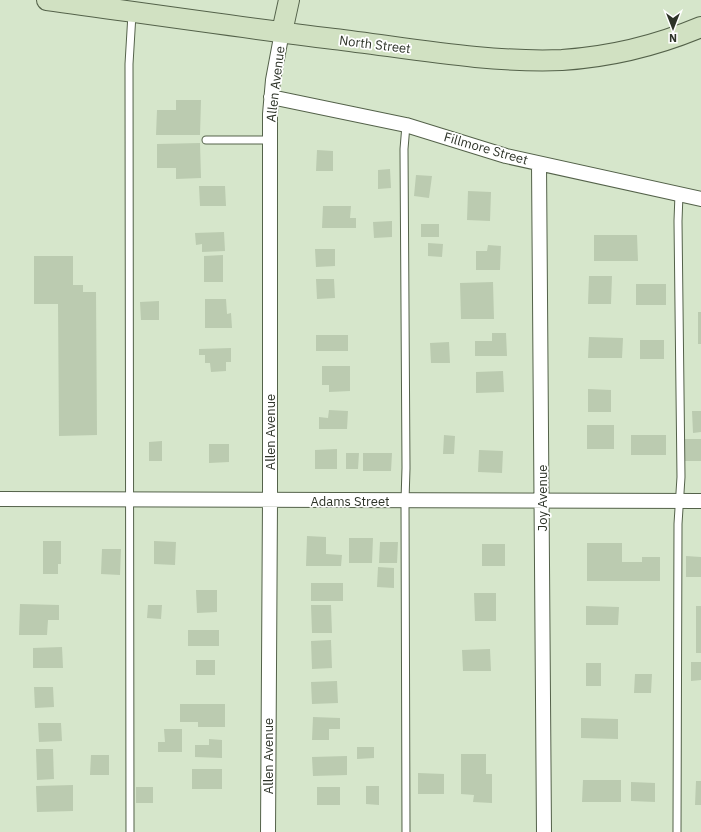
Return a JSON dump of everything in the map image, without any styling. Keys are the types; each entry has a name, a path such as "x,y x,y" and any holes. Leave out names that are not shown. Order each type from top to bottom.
{"main road":[{"name":"North Street","path":"47,0 282,32 498,59 564,60 622,51 701,27"},
{"path":"282,32 289,0"}],"street":[{"name":"Allen Avenue","path":"268,832 270,501 269,140 271,97 282,32"},
{"name":"Fillmore Street","path":"271,97 406,125 506,156 701,199"},
{"name":"Joy Avenue","path":"539,164 544,832"},
{"name":"Adams Street","path":"0,499 270,501 701,501"}],"lane":[{"path":"130,832 129,64 132,12"},
{"path":"406,125 404,149 406,832"},
{"path":"206,140 269,140"},
{"path":"677,832 678,532 682,477 678,221 679,194"}],"building":[{"path":"176,100 201,100 200,135 156,135 157,110 176,110"},
{"path":"200,143 201,178 176,179 176,168 157,168 157,144"},
{"path":"317,150 333,151 333,171 316,171"},
{"path":"390,169 391,188 378,189 378,170"},
{"path":"416,175 432,176 429,198 414,196"},
{"path":"199,186 225,186 226,206 200,206"},
{"path":"468,191 491,192 490,221 467,220"},
{"path":"323,206 351,206 350,218 356,218 356,228 322,228"},
{"path":"392,221 392,237 374,238 373,222"},
{"path":"421,224 439,224 439,237 421,237"},
{"path":"224,232 225,251 202,252 202,244 196,245 195,233"},
{"path":"594,235 637,235 638,261 594,261"},
{"path":"428,243 443,244 442,257 428,256"},
{"path":"488,245 501,246 500,270 476,270 476,251 487,251"},
{"path":"315,249 335,249 335,266 316,267"},
{"path":"223,255 223,282 204,282 204,256"},
{"path":"34,256 73,256 73,285 83,285 83,292 96,292 97,435 59,436 58,304 34,304"},
{"path":"589,276 612,276 611,304 588,304"},
{"path":"316,279 334,279 335,298 317,299"},
{"path":"493,282 494,319 461,319 460,283"},
{"path":"636,284 666,284 666,305 636,305"},
{"path":"205,299 226,299 227,314 231,313 232,328 205,328"},
{"path":"159,301 159,320 141,320 140,302"},
{"path":"698,312 701,312 701,344 698,344"},
{"path":"492,333 506,333 507,356 475,356 475,341 492,341"},
{"path":"316,335 348,335 348,351 316,351"},
{"path":"589,337 623,338 622,358 588,358"},
{"path":"640,340 664,340 664,359 640,359"},
{"path":"449,342 450,363 431,363 430,343"},
{"path":"231,348 231,362 226,362 226,371 211,372 210,363 205,363 205,355 199,355 199,349"},
{"path":"322,366 350,366 350,391 329,392 329,385 322,385"},
{"path":"503,371 504,392 476,393 476,372"},
{"path":"588,389 611,390 611,412 588,412"},
{"path":"329,410 348,411 347,429 319,429 319,417 328,418"},
{"path":"692,411 701,411 701,432 693,433"},
{"path":"587,425 614,425 614,449 587,449"},
{"path":"444,435 455,436 454,454 443,454"},
{"path":"631,435 666,435 666,455 631,455"},
{"path":"685,439 701,439 701,461 685,461"},
{"path":"162,441 162,461 149,461 149,442"},
{"path":"209,444 229,444 229,462 209,463"},
{"path":"337,449 337,469 315,469 315,450"},
{"path":"479,450 503,451 502,473 478,472"},
{"path":"346,453 359,453 358,469 346,469"},
{"path":"363,453 392,453 391,471 363,471"},
{"path":"307,536 326,537 326,554 342,555 341,566 306,566"},
{"path":"349,538 373,538 372,563 349,563"},
{"path":"43,541 61,541 61,564 58,564 58,574 43,574"},
{"path":"154,541 176,542 175,565 154,564"},
{"path":"380,542 398,542 397,563 379,563"},
{"path":"587,543 622,543 622,562 642,562 642,557 660,557 660,581 587,581"},
{"path":"482,544 505,544 505,566 482,566"},
{"path":"102,549 121,549 120,575 101,574"},
{"path":"686,556 701,557 701,577 686,577"},
{"path":"378,567 394,568 394,588 377,587"},
{"path":"311,583 343,583 343,601 311,601"},
{"path":"196,590 217,590 217,612 197,613"},
{"path":"474,593 496,593 496,621 475,621"},
{"path":"20,604 59,605 59,620 48,620 47,635 19,635"},
{"path":"148,605 162,605 161,619 147,618"},
{"path":"311,605 331,605 332,633 312,633"},
{"path":"586,606 619,607 618,625 586,625"},
{"path":"696,606 701,606 701,653 696,653"},
{"path":"188,630 219,630 219,646 188,646"},
{"path":"331,640 332,668 312,669 311,641"},
{"path":"62,647 63,668 33,668 33,648"},
{"path":"490,649 491,671 463,671 462,650"},
{"path":"196,660 215,660 215,675 196,675"},
{"path":"691,662 701,662 701,680 691,681"},
{"path":"586,663 601,663 601,686 586,686"},
{"path":"635,674 652,674 651,693 634,693"},
{"path":"337,681 338,703 312,704 311,682"},
{"path":"34,687 53,687 54,707 35,708"},
{"path":"180,704 225,704 225,727 198,727 198,722 180,722"},
{"path":"313,717 340,718 340,729 329,729 329,740 312,740"},
{"path":"581,718 618,719 618,739 581,738"},
{"path":"38,723 61,723 62,741 39,742"},
{"path":"164,729 182,729 182,752 158,752 158,742 165,742"},
{"path":"209,739 222,740 222,758 195,757 195,745 209,745"},
{"path":"357,747 374,747 374,758 357,759"},
{"path":"36,749 53,749 54,779 37,780"},
{"path":"461,754 486,754 486,774 492,774 492,803 473,802 474,795 461,794"},
{"path":"91,755 109,755 109,775 90,775"},
{"path":"347,756 347,775 313,776 312,757"},
{"path":"192,769 222,769 222,789 192,789"},
{"path":"418,773 444,774 444,794 418,794"},
{"path":"583,780 621,780 621,802 582,802"},
{"path":"696,781 701,781 701,805 695,805"},
{"path":"631,782 655,783 655,802 631,801"},
{"path":"73,785 73,811 37,812 36,786"},
{"path":"366,786 379,786 379,805 366,804"},
{"path":"136,787 153,787 153,803 136,803"},
{"path":"317,787 340,787 340,805 317,805"}]}
